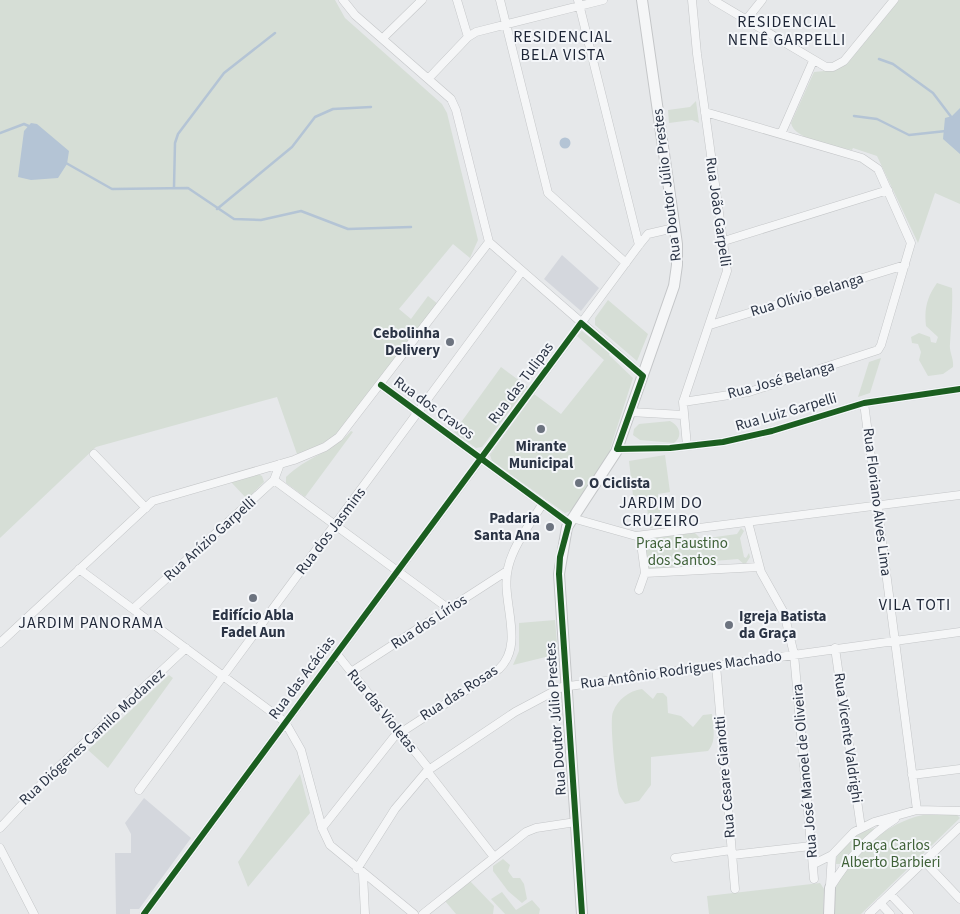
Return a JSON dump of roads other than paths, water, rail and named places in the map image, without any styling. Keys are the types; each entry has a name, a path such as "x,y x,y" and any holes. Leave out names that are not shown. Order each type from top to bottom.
{"street":[{"path":"343,0 355,15 448,95 454,105 489,242 643,376"},
{"path":"383,38 422,0"},
{"path":"457,0 470,35"},
{"path":"500,0 548,194 626,263"},
{"path":"429,78 470,35 578,3 603,0"},
{"name":"Rua Doutor Júlio Prestes","path":"582,914 559,574 562,550 571,520 617,449 674,286 678,256 642,0"},
{"name":"Rua João Garpelli","path":"687,446 683,402 726,279 727,262 705,112 692,0"},
{"path":"713,0 826,67 839,65 894,0"},
{"path":"746,20 762,0"},
{"path":"578,3 639,245"},
{"path":"781,134 813,61"},
{"path":"705,112 867,160 878,169 910,239 905,265"},
{"path":"724,241 888,190"},
{"path":"635,230 648,234 674,228"},
{"name":"Rua das Tulipas","path":"481,458 648,234"},
{"path":"0,643 146,508 161,498 280,464 316,451 339,438 489,242"},
{"name":"Rua Olívio Belanga","path":"710,325 905,265"},
{"name":"Rua José Belanga","path":"683,402 749,392 878,350 905,265"},
{"name":"Rua dos Jasmins","path":"139,790 522,272"},
{"name":"Rua dos Cravos","path":"381,385 543,503 571,520 628,535 640,536 960,495"},
{"name":"Rua Luiz Garpelli","path":"617,449 687,446 757,435 864,403 960,389"},
{"name":"Rua Floriano Alves Lima","path":"864,403 917,810"},
{"path":"630,412 683,415"},
{"path":"94,454 146,508"},
{"name":"Rua das Acácias","path":"144,914 481,458"},
{"name":"Rua Anízio Garpelli","path":"133,609 274,480 280,464"},
{"path":"274,480 449,609"},
{"name":"Rua das Rosas","path":"322,828 399,732 499,669 507,659 512,644 507,571 514,553 543,503"},
{"name":"Rua José Manoel de Oliveira","path":"748,522 759,567 784,612 794,654 814,876 831,873"},
{"path":"639,590 644,573 640,536"},
{"path":"644,573 759,567"},
{"path":"79,569 285,722 301,750 322,828 332,848 414,914"},
{"name":"Rua dos Lírios","path":"351,672 507,571"},
{"name":"Rua Antônio Rodrigues Machado","path":"360,872 401,800 428,770 515,712 566,685 960,632"},
{"name":"Rua Diógenes Camilo Modanez","path":"0,828 44,781 186,648"},
{"name":"Rua Vicente Valdrighi","path":"835,648 861,828"},
{"name":"Rua das Violetas","path":"336,653 494,857"},
{"name":"Rua Cesare Gianotti","path":"716,665 734,889"},
{"path":"912,775 960,769"},
{"path":"814,864 832,855 861,828 917,810 960,811"},
{"path":"830,888 842,869 864,843 901,815"},
{"path":"423,914 530,830 576,822"},
{"path":"869,914 960,827"},
{"path":"675,858 811,846"},
{"path":"0,848 34,914"},
{"path":"829,914 832,855"},
{"path":"924,861 960,899"},
{"path":"360,872 365,914"},
{"path":"890,894 909,914"},
{"path":"880,904 890,914"}],"water":[{"path":"960,108 960,154 943,139 945,118 952,116"},
{"path":"31,123 37,124 69,151 67,164 58,178 31,180 18,177 24,131"},
{"path":"565,137 571,143 565,149 559,143"}],"waterway":[{"path":"174,187 175,143 178,134 224,73 275,33"},
{"path":"879,59 893,64 933,93 952,118"},
{"path":"217,209 292,147 315,117 333,109 371,107"},
{"path":"854,116 877,119 909,135 946,131"},
{"path":"0,133 24,124 31,127"},
{"path":"66,163 112,189 188,188 234,219 261,220 301,211 348,229 411,227"}],"place":[{"name":"Cebolinha Delivery","path":"450,342"},
{"name":"Mirante Municipal","path":"541,429"},
{"name":"O Ciclista","path":"579,483"},
{"name":"Padaria Santa Ana","path":"550,527"},
{"name":"Edifício Abla Fadel Aun","path":"253,598"},
{"name":"Igreja Batista da Graça","path":"729,625"}],"district":[{"name":"RESIDENCIAL NENÊ GARPELLI","path":"787,31"},
{"name":"RESIDENCIAL BELA VISTA","path":"563,46"},
{"name":"JARDIM DO CRUZEIRO","path":"661,512"},
{"name":"VILA TOTI","path":"915,605"},
{"name":"JARDIM PANORAMA","path":"91,623"}],"park label":[{"name":"Praça Faustino dos Santos","path":"682,552"},
{"name":"Praça Carlos Alberto Barbieri","path":"891,854"}]}
